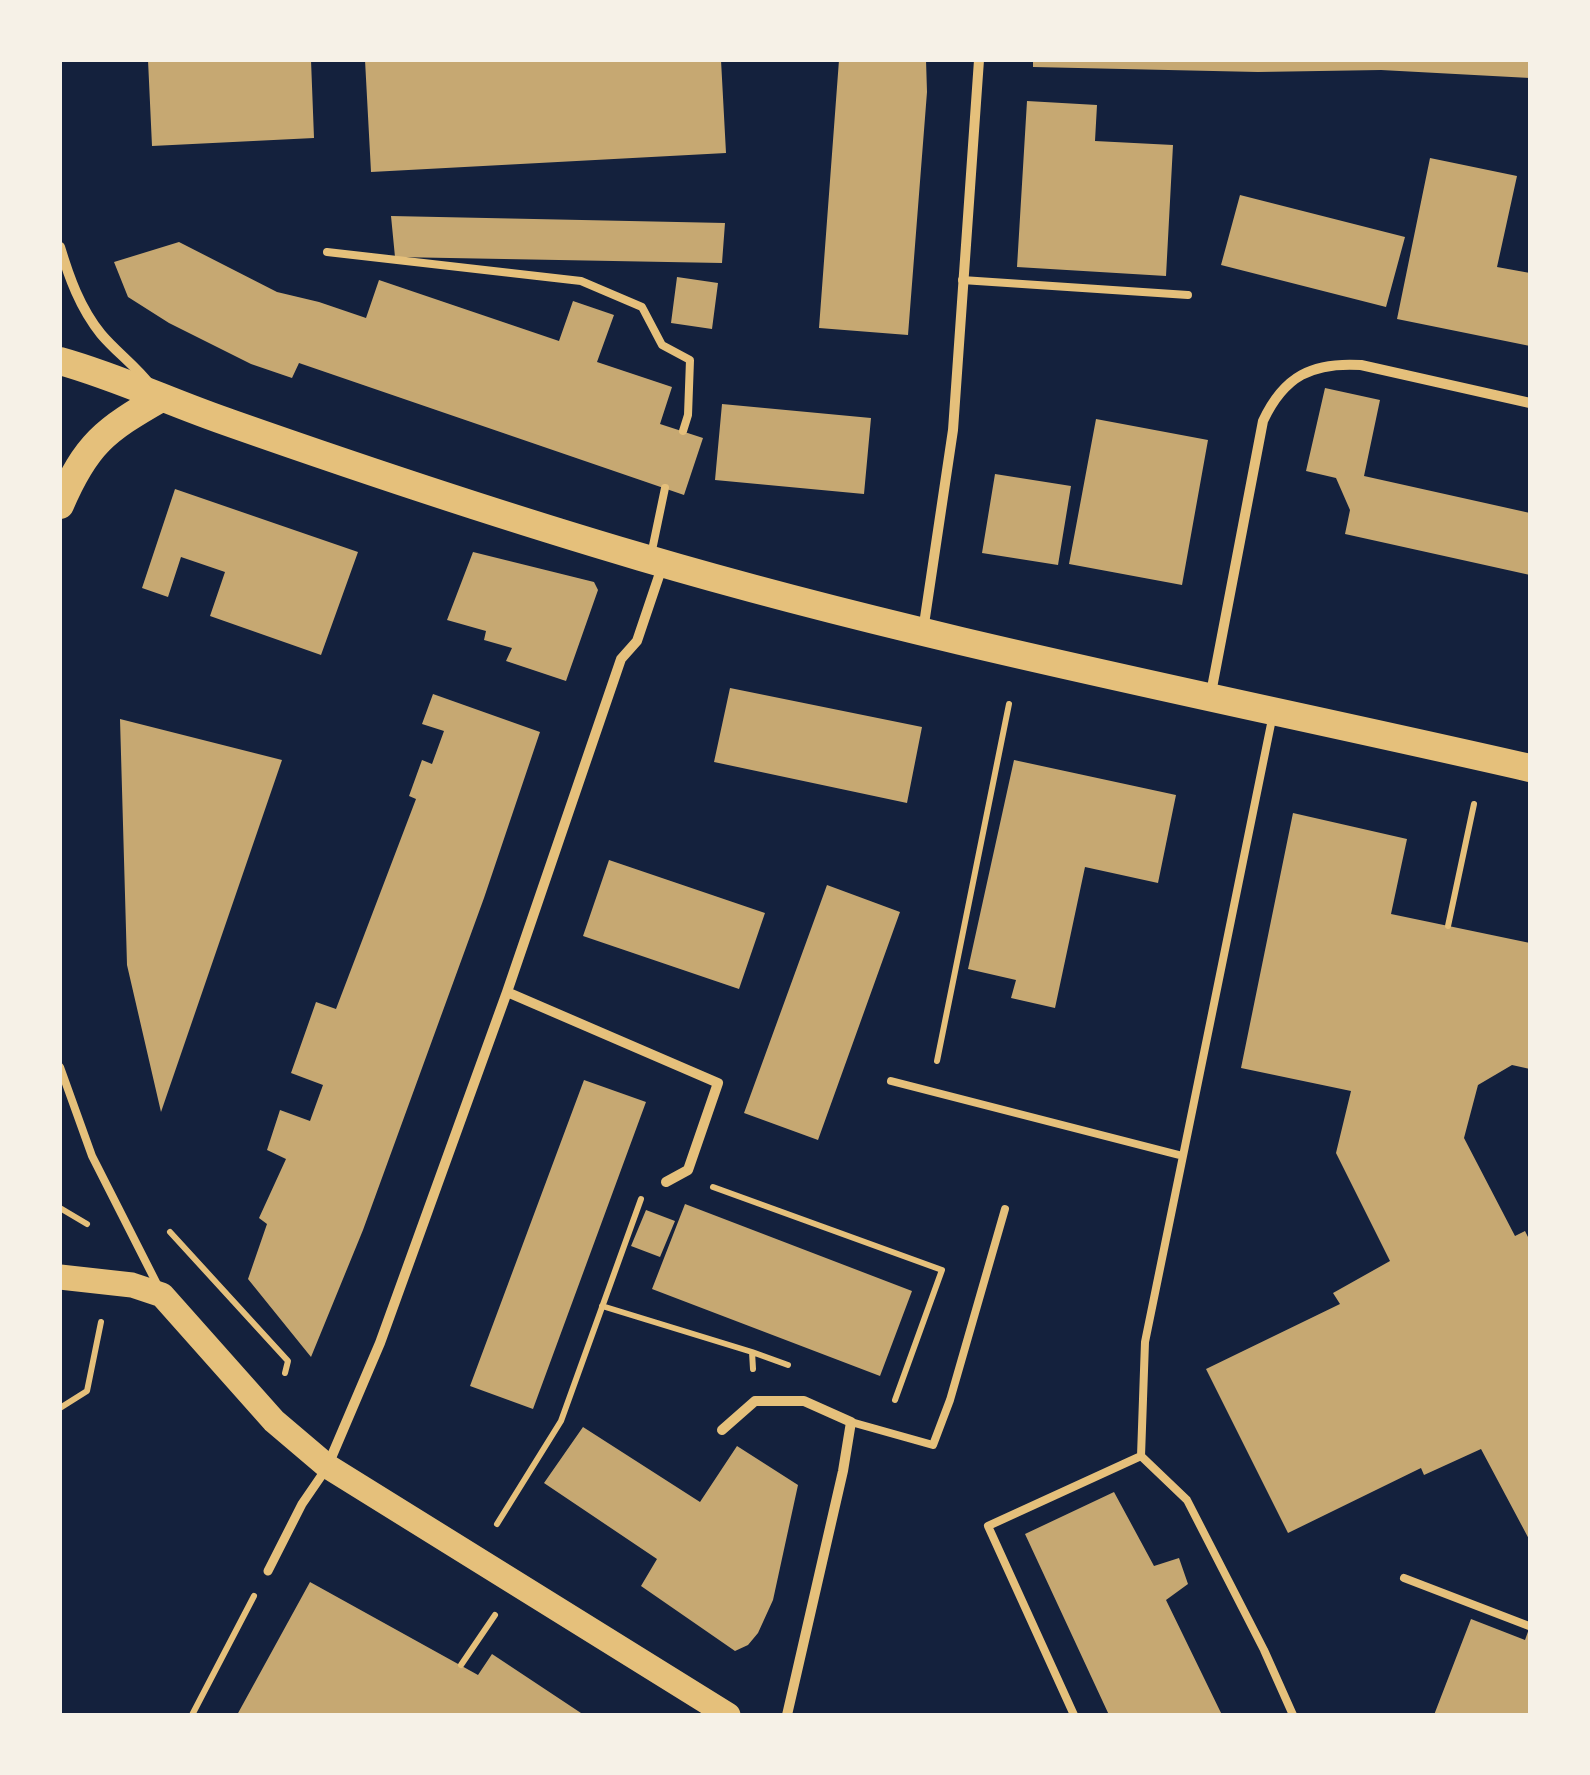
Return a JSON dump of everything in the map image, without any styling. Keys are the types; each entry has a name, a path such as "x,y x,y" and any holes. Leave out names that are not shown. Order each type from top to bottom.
{"highway":[{"path":"60,361 116,376 160,398 656,561 923,632 1530,768"},
{"path":"60,505 90,449 113,426 160,398"}],"main road":[{"path":"60,1277 132,1285 162,1294 274,1421 328,1466 728,1715"}],"street":[{"path":"923,632 953,430 978,60"},
{"path":"60,247 78,298 101,334 133,363 160,398"},
{"path":"1210,698 1262,421 1273,399 1288,382 1336,364 1361,365 1530,403"},
{"path":"268,1571 302,1504 328,1466 380,1343 622,659 637,641 656,561"},
{"path":"507,992 718,1083 688,1170 666,1182"},
{"path":"722,1430 755,1400 804,1402 851,1422 844,1472 788,1715"}],"lane":[{"path":"327,252 582,281 642,307 662,345 690,360 688,415 682,431"},
{"path":"962,280 1188,295"},
{"path":"656,561 664,488"},
{"path":"1274,710 1144,1342 1141,1456 1187,1500 1293,1715"},
{"path":"60,1066 92,1156 162,1294"},
{"path":"891,1081 1184,1156"},
{"path":"851,1422 933,1445 950,1400 1005,1209"},
{"path":"1074,1715 988,1526 1141,1456"},
{"path":"1404,1578 1529,1626"}],"path":[{"path":"931,1091 1010,704"},
{"path":"1448,926 1474,804"},
{"path":"688,1170 716,1190 942,1270 896,1400 878,1394"},
{"path":"477,1560 561,1421 646,1183 666,1182"},
{"path":"60,1208 88,1224"},
{"path":"160,1222 288,1361 285,1373"},
{"path":"602,1306 806,1370"},
{"path":"60,1408 87,1392 103,1311"},
{"path":"752,1352 755,1400"},
{"path":"192,1715 268,1571"},
{"path":"460,1665 518,1587"}],"building":[{"path":"148,60 311,60 314,138 152,146"},
{"path":"365,60 721,60 726,153 371,172"},
{"path":"839,60 926,60 927,92 908,335 819,328"},
{"path":"1033,60 1530,60 1530,78 1381,70 1258,72 1033,67"},
{"path":"1027,101 1097,105 1095,141 1173,145 1166,276 1017,267"},
{"path":"1430,158 1517,176 1497,267 1530,273 1530,346 1397,319"},
{"path":"1240,195 1405,237 1386,307 1221,265"},
{"path":"391,216 725,223 722,263 395,257"},
{"path":"179,242 277,292 366,318 379,280 559,341 573,301 614,315 597,362 672,387 660,424 703,438 684,495 299,363 292,378 251,364 169,323 128,297 114,262"},
{"path":"677,277 718,283 712,329 671,323"},
{"path":"1325,388 1380,400 1364,476 1530,513 1530,575 1345,534 1350,510 1336,478 1306,471"},
{"path":"722,404 871,418 864,494 715,480"},
{"path":"1096,419 1208,440 1182,585 1069,564"},
{"path":"995,474 1071,486 1058,565 982,553"},
{"path":"175,489 358,552 321,655 210,616 225,572 181,557 168,597 142,588"},
{"path":"473,552 594,582 598,590 566,681 506,661 512,648 484,640 486,631 447,620"},
{"path":"730,688 922,727 907,803 714,762"},
{"path":"433,694 540,732 363,1230 311,1357 248,1279 267,1224 259,1218 286,1159 267,1150 280,1110 310,1121 323,1085 291,1073 316,1002 336,1009 416,799 409,796 422,760 432,764 444,731 422,724"},
{"path":"120,719 282,760 161,1112 127,965"},
{"path":"1014,760 1176,795 1158,883 1085,867 1055,1008 1011,998 1016,980 968,969"},
{"path":"1293,813 1407,839 1391,914 1530,943 1530,1069 1512,1065 1478,1085 1464,1138 1515,1236 1525,1231 1530,1241 1530,1541 1481,1449 1424,1475 1421,1468 1288,1533 1206,1369 1340,1304 1333,1293 1390,1261 1336,1153 1351,1091 1241,1068"},
{"path":"609,860 765,913 739,989 583,936"},
{"path":"827,885 900,912 818,1140 744,1113"},
{"path":"584,1080 646,1102 533,1409 470,1386"},
{"path":"685,1204 912,1291 880,1376 652,1289"},
{"path":"646,1210 675,1221 660,1257 631,1246"},
{"path":"583,1427 700,1502 737,1446 798,1485 773,1600 748,1645 735,1651 641,1586 657,1559 544,1483"},
{"path":"1114,1492 1154,1566 1179,1558 1188,1584 1166,1600 1222,1715 1109,1715 1025,1534"},
{"path":"310,1582 478,1675 492,1654 584,1715 237,1715"},
{"path":"1471,1619 1525,1640 1530,1626 1530,1715 1434,1715"}]}
